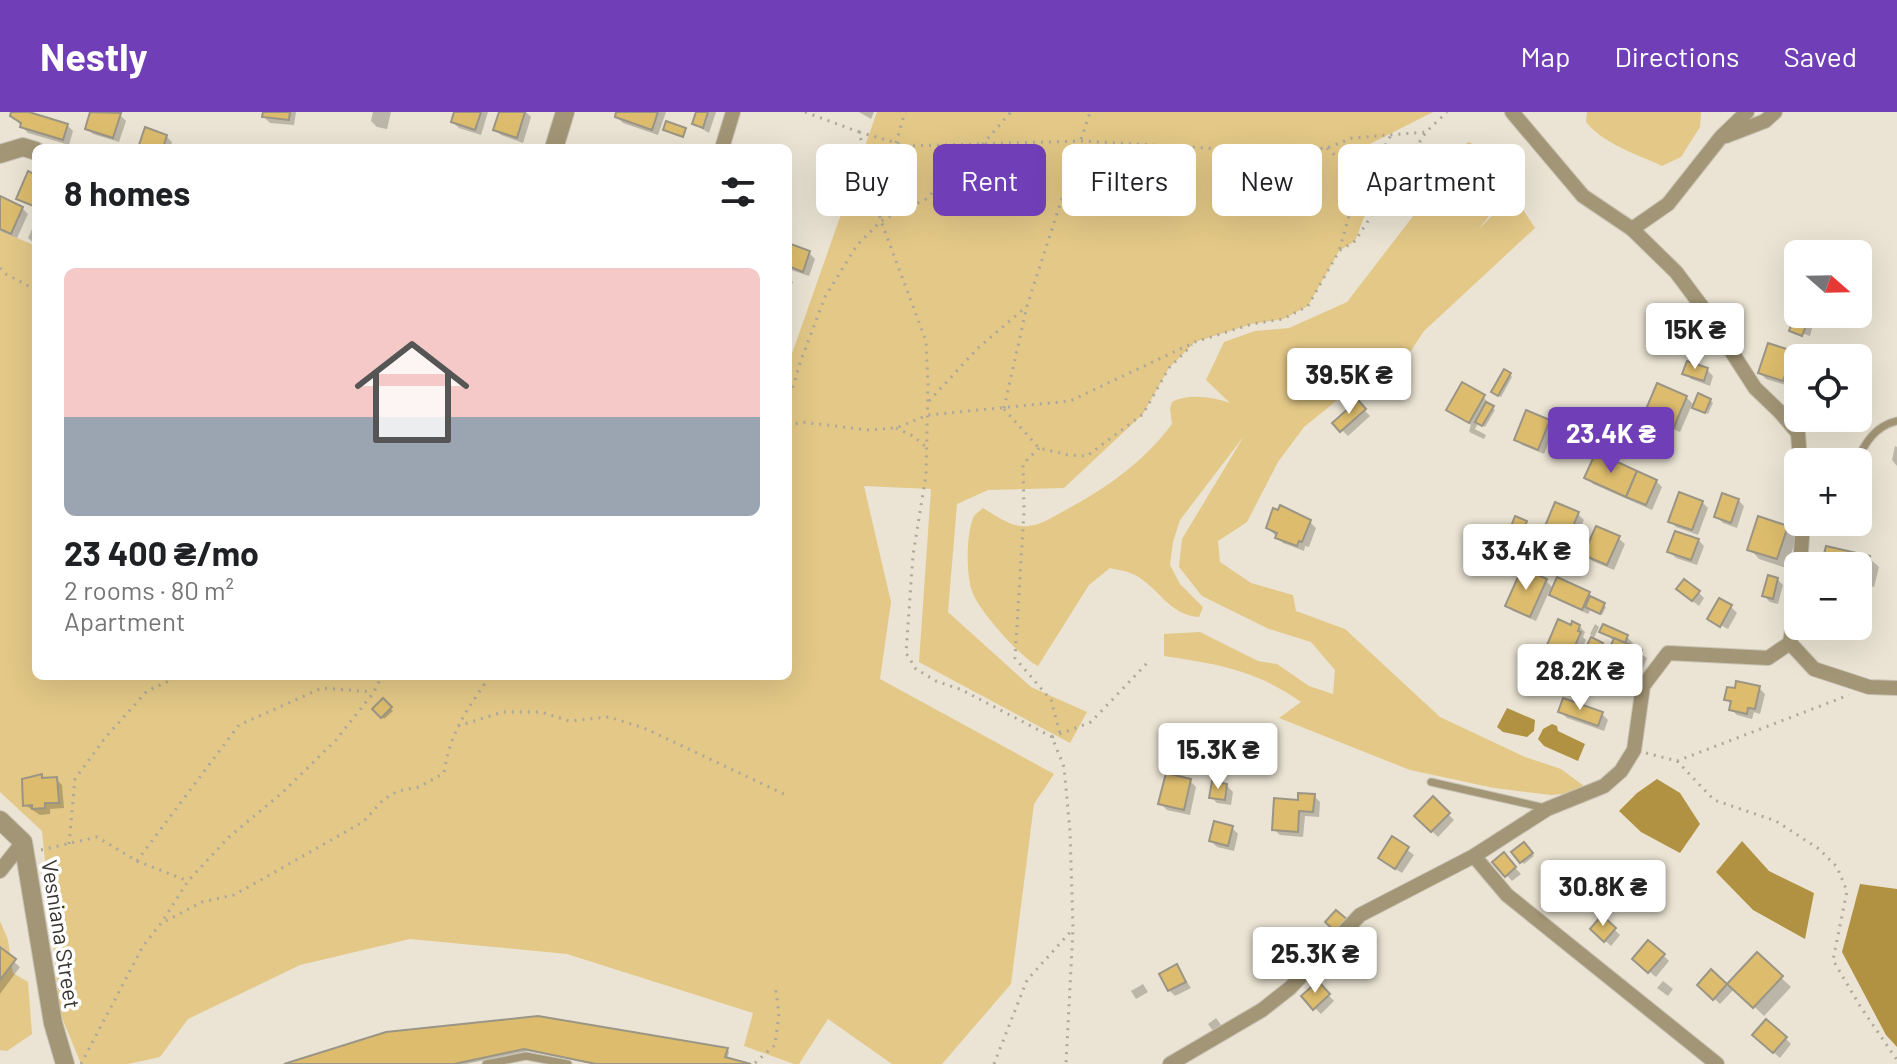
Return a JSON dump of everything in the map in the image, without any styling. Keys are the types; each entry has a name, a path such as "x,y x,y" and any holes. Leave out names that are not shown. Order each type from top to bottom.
{"street":[{"path":"555,144 565,112"},
{"path":"723,144 733,112"},
{"path":"1512,112 1583,196 1632,229 1676,272 1755,388 1798,433 1799,448"},
{"path":"1721,137 1765,121 1775,112"},
{"path":"1632,229 1668,204 1721,137 1745,114"},
{"path":"0,154 23,147 32,150"},
{"path":"1170,1064 1262,1010 1290,988 1360,915 1474,856 1547,809 1604,786 1621,771 1634,750 1643,686 1668,653 1768,658 1790,640"},
{"path":"1790,643 1814,669 1869,687 1897,688"},
{"name":"Vesniana Street","path":"0,820 23,842 53,1023 65,1064"},
{"path":"0,871 23,842"},
{"path":"1474,856 1507,895 1717,1064"}],"lane":[{"path":"1863,448 1885,424 1897,421"},
{"path":"1431,782 1547,809"},
{"path":"486,1064 526,1056 568,1064"}],"path":[{"path":"805,112 907,146 933,146"},
{"path":"896,143 905,112"},
{"path":"983,144 1011,112"},
{"path":"1004,408 1027,306 1090,112"},
{"path":"1339,251 1355,241 1426,132 1447,112"},
{"path":"859,132 881,221 926,341 926,475 913,555 906,653 916,669 936,681 962,690 1052,737 1064,767 1070,831 1073,929 1066,1064"},
{"path":"1007,144 1081,141 1276,152 1327,148 1352,138 1426,132"},
{"path":"1386,144 1391,135"},
{"path":"1327,148 1338,158"},
{"path":"792,390 825,297 857,245 881,221 926,199 933,192"},
{"path":"792,425 802,422 867,430 896,428 928,415 1070,401 1195,342 1252,324 1283,319 1308,306 1339,251 1349,216"},
{"path":"1,272 32,288"},
{"path":"928,402 977,349 1027,306"},
{"path":"1004,408 1039,448 1087,456 1143,414 1169,368 1195,342"},
{"path":"896,428 913,436 927,448"},
{"path":"1039,448 1023,464 1024,512 1015,658 1051,700 1060,734"},
{"path":"1052,737 1091,722 1150,660"},
{"path":"69,844 75,779 105,738 147,691 171,680"},
{"path":"81,1064 143,946 188,881 229,837 283,792 336,740 380,680"},
{"path":"162,922 202,902 234,895 363,822 384,799 398,791 419,787 444,773 448,747 487,680"},
{"path":"1677,761 1869,687"},
{"path":"137,861 239,725 322,688 374,692"},
{"path":"458,726 503,712 541,712 569,721 609,717 644,728 786,795"},
{"path":"1634,750 1677,761 1714,800 1776,821 1819,849 1837,867 1847,891 1833,960 1897,1060"},
{"path":"23,842 39,850 97,837 137,861 188,881"},
{"path":"994,1064 1027,980 1073,929"},
{"path":"755,1064 775,1045 779,1014 775,985"}],"shaded area":[{"path":"877,112 1433,112 1370,144 1338,144 1338,216 1365,216 1355,241 1339,251 1308,306 1283,319 1252,324 1195,342 1169,368 1143,414 1064,488 988,490 957,504 948,612 1031,687 1087,712 1070,743 919,662 931,489 864,486 891,602 880,679 1054,774 1034,804 1011,984 942,1064 892,1064 828,1019 799,1064 794,1064 744,1046 753,1013 567,954 410,939 300,965 188,1019 160,1057 128,1064 81,1064 60,1013 42,831 0,792 0,231 32,244 32,680 792,680 792,354 840,216 917,216 917,144 866,144"},
{"path":"1587,112 1701,114 1700,127 1681,157 1662,166 1602,137 1586,122"},
{"path":"1525,213 1535,228 1424,331 1406,358 1351,389 1304,427 1278,462 1247,522 1218,541 1220,562 1251,583 1293,595 1296,611 1345,629 1440,717 1525,757 1561,769 1584,786 1574,793 1551,795 1494,788 1410,770 1279,718 1301,702 1268,682 1219,666 1164,656 1164,634 1200,632 1258,661 1277,664 1309,686 1333,694 1335,670 1311,642 1269,629 1202,596 1179,567 1182,539 1244,436 1180,520 1173,542 1170,565 1180,584 1203,607 1199,617 1172,606 1135,575 1110,568 1089,585 1038,666 991,621 972,591 969,532 975,515 983,508 1004,521 1032,526 1078,503 1149,451 1172,424 1172,402 1201,397 1230,403 1206,380 1224,342 1255,331 1289,328 1347,302 1413,216 1489,216 1478,230 1492,216 1525,216"},
{"path":"1507,708 1535,720 1534,731 1527,737 1503,732 1497,727"},
{"path":"1552,724 1557,726 1558,731 1585,744 1578,761 1544,746 1538,739 1543,729"},
{"path":"1657,779 1680,793 1700,824 1680,853 1641,832 1619,811"},
{"path":"1742,841 1769,871 1814,893 1805,939 1753,910 1716,872"},
{"path":"1860,884 1897,889 1897,1047 1886,1035 1842,952"},
{"path":"0,921 8,940 13,973 28,982 32,1034 7,1051 0,1050"}],"building":[{"path":"11,112 29,112 68,124 63,140 20,127 21,123 10,116"},
{"path":"90,112 121,113 113,138 85,129"},
{"path":"263,112 290,112 289,120 262,117"},
{"path":"454,112 481,112 475,130 451,122"},
{"path":"499,112 525,112 517,138 493,130"},
{"path":"616,112 658,112 652,130 615,117"},
{"path":"696,112 708,112 703,128 692,124"},
{"path":"666,121 686,128 683,137 663,130"},
{"path":"145,127 167,135 164,144 139,144"},
{"path":"28,171 32,173 32,205 16,199"},
{"path":"0,196 23,207 11,234 0,229"},
{"path":"792,244 810,251 803,272 792,268"},
{"path":"1790,328 1805,328 1802,336 1789,331"},
{"path":"1768,343 1784,348 1783,381 1758,373"},
{"path":"1687,361 1708,368 1704,381 1682,374"},
{"path":"1504,369 1511,373 1498,396 1491,392"},
{"path":"1462,382 1485,395 1469,423 1446,410"},
{"path":"1657,383 1687,396 1674,427 1644,414"},
{"path":"1698,393 1711,399 1705,413 1692,408"},
{"path":"1358,400 1366,409 1340,432 1332,423"},
{"path":"1486,402 1494,406 1482,426 1475,422"},
{"path":"1526,410 1550,420 1538,450 1514,440"},
{"path":"1596,452 1637,471 1626,497 1584,478"},
{"path":"1637,471 1657,480 1646,505 1626,497"},
{"path":"1679,492 1703,501 1692,530 1668,522"},
{"path":"1722,493 1739,499 1731,523 1714,517"},
{"path":"1555,502 1579,512 1567,541 1543,531"},
{"path":"1280,505 1311,520 1302,542 1299,541 1297,546 1275,538 1277,533 1266,528 1273,508 1278,510"},
{"path":"1515,516 1527,521 1517,547 1505,542"},
{"path":"1758,516 1784,525 1785,536 1777,559 1747,550"},
{"path":"1596,526 1620,536 1607,565 1583,555"},
{"path":"1675,531 1699,539 1691,560 1667,552"},
{"path":"1503,543 1513,548 1504,566 1494,561"},
{"path":"1539,544 1561,554 1557,563 1535,553"},
{"path":"1826,546 1852,552 1824,552"},
{"path":"1522,568 1547,579 1530,617 1505,606"},
{"path":"1768,575 1778,578 1773,599 1762,596"},
{"path":"1557,577 1590,592 1582,610 1549,595"},
{"path":"1684,579 1700,591 1692,601 1676,589"},
{"path":"1590,596 1605,603 1600,614 1585,607"},
{"path":"1719,598 1732,605 1720,627 1707,619"},
{"path":"1558,619 1580,625 1578,631 1581,632 1571,655 1547,645"},
{"path":"1603,624 1628,635 1625,643 1599,632"},
{"path":"1591,637 1603,643 1596,655 1585,649"},
{"path":"1614,638 1642,650 1630,678 1602,666"},
{"path":"1736,681 1760,686 1755,709 1748,708 1747,714 1729,710 1731,701 1724,700 1727,687 1735,688"},
{"path":"383,698 392,707 381,718 372,709"},
{"path":"1563,698 1603,712 1598,726 1558,712"},
{"path":"1166,773 1191,779 1184,810 1158,804"},
{"path":"42,774 42,778 57,777 59,803 45,803 45,808 23,806 22,779"},
{"path":"1212,781 1227,784 1225,800 1209,798"},
{"path":"1298,793 1315,794 1313,812 1299,811 1298,832 1272,830 1274,798 1298,800"},
{"path":"1433,796 1450,813 1431,832 1414,816"},
{"path":"1214,821 1233,826 1228,846 1209,841"},
{"path":"1392,836 1409,847 1395,869 1378,858"},
{"path":"1524,842 1533,853 1520,863 1511,852"},
{"path":"1504,852 1516,867 1505,877 1492,862"},
{"path":"1599,863 1614,885 1591,900 1576,878"},
{"path":"1336,910 1348,920 1337,933 1325,922"},
{"path":"1602,915 1616,928 1604,942 1590,929"},
{"path":"1648,940 1665,954 1648,973 1632,959"},
{"path":"0,947 16,959 0,980"},
{"path":"1757,952 1783,976 1753,1008 1727,984"},
{"path":"1177,964 1186,982 1168,991 1159,974"},
{"path":"1711,969 1727,984 1713,1000 1697,985"},
{"path":"1318,981 1330,994 1313,1010 1301,996"},
{"path":"538,1016 728,1048 725,1057 751,1064 596,1064 524,1049 454,1064 284,1064 386,1032"},
{"path":"1766,1019 1787,1037 1773,1053 1752,1035"}]}
